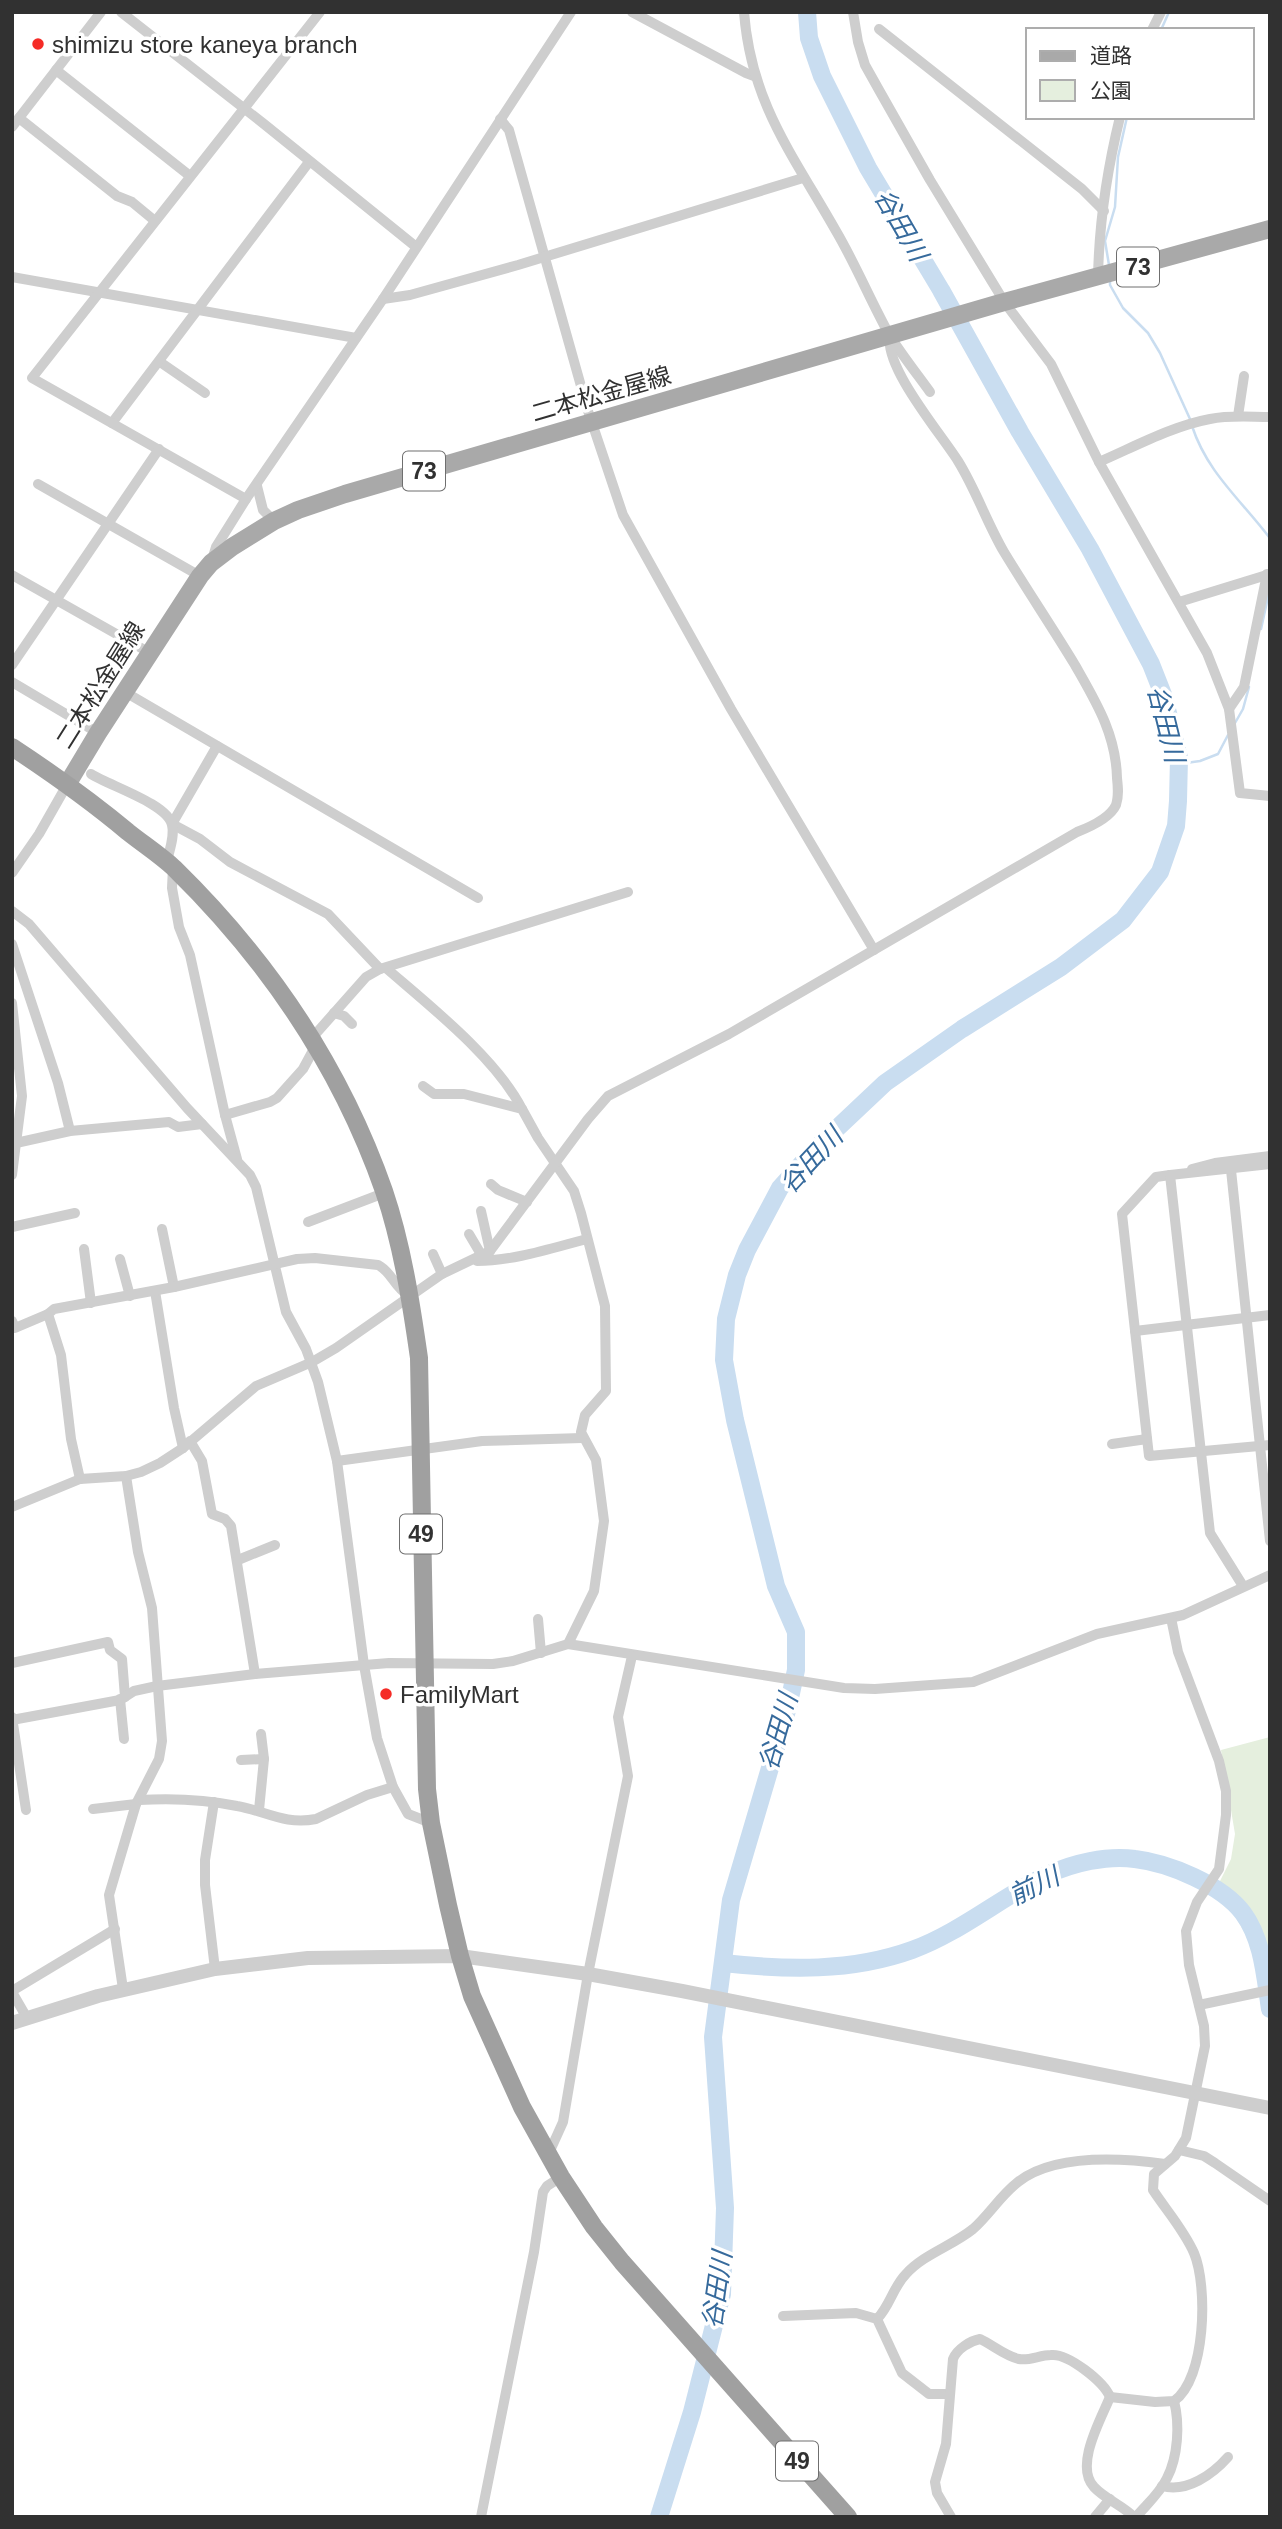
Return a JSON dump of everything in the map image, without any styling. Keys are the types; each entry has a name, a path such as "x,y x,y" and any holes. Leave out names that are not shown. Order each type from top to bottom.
{"highway":[{"name":"49","path":"12,747 68,783 170,865 239,938 267,972 314,1042 360,1135 384,1193 409,1296 419,1357 426,1775 431,1824 460,1956 472,1996 522,2107 593,2227 848,2517"}],"main road":[{"name":"二本松金屋線","path":"68,783 206,570 232,547 274,521 345,494 1270,229"}],"street":[{"path":"18,119 101,12"},
{"path":"121,12 415,246"},
{"path":"246,499 32,378 320,12"},
{"path":"38,484 107,525 206,570 215,547 246,499 383,299 415,246 571,12"},
{"path":"632,12 754,76"},
{"path":"744,12 747,47 754,76 772,122 930,393"},
{"path":"853,12 865,65 1001,304 1051,364 1137,533 1207,653 1229,709 1240,793 1270,796"},
{"path":"1153,28 1161,12"},
{"path":"878,29 1082,189 1104,211"},
{"path":"56,70 190,176"},
{"path":"12,104 18,119 117,197 132,202 155,221"},
{"path":"500,119 509,130 591,422 623,515 732,709 874,950"},
{"path":"1098,278 1108,164 1119,119"},
{"path":"112,423 309,162"},
{"path":"383,299 410,295 545,257 803,178"},
{"path":"12,277 356,338"},
{"path":"12,1507 80,1479 126,1476 152,1468 187,1445 256,1386 312,1362 368,1328 442,1274 481,1256 527,1202 588,1118 608,1096 729,1034 1091,826 1115,807 1118,797 1117,765 1104,714 1003,550 959,463 904,380 889,346 895,335"},
{"path":"160,362 205,393"},
{"path":"1238,416 1244,376"},
{"path":"1099,462 1186,426 1210,419 1270,417"},
{"path":"12,665 159,449"},
{"path":"257,486 263,509 274,521"},
{"path":"1179,602 1269,574 1244,687 1229,709"},
{"path":"12,575 150,653"},
{"path":"12,682 98,733"},
{"path":"125,692 478,898"},
{"path":"172,824 217,746"},
{"path":"91,774 165,811 172,824 170,865 179,927 190,955 237,1161"},
{"path":"12,873 39,834 68,783"},
{"path":"172,824 200,839 230,862 328,914 383,969 470,1044 513,1091 538,1138 557,1162 574,1191 605,1306 607,1376 606,1391 583,1419 582,1438 596,1460 604,1521 594,1591 568,1644"},
{"path":"225,1115 277,1098 303,1069 314,1042 334,1013 366,977 383,969 628,892"},
{"path":"12,911 29,924 202,1124 250,1175 256,1187 286,1312 312,1362 337,1461 364,1665 377,1738 393,1787 408,1814 431,1824"},
{"path":"12,944 58,1083 70,1131"},
{"path":"12,1003 22,1096 12,1175"},
{"path":"334,1013 344,1016 352,1024"},
{"path":"423,1086 433,1094 464,1094 522,1109"},
{"path":"16,1143 70,1131 169,1122 178,1127 202,1124"},
{"path":"1184,1174 1215,1163 1270,1156"},
{"path":"1265,1445 1149,1456 1122,1214 1156,1177 1270,1164"},
{"path":"1231,1170 1247,1318 1265,1445 1270,1541"},
{"path":"1170,1175 1210,1533 1243,1586"},
{"path":"491,1184 498,1190 527,1202"},
{"path":"308,1222 384,1193"},
{"path":"481,1211 481,1256"},
{"path":"12,1227 75,1213"},
{"path":"162,1229 174,1287"},
{"path":"469,1234 481,1256"},
{"path":"481,1256 501,1258 587,1238"},
{"path":"84,1249 91,1303"},
{"path":"433,1254 442,1274"},
{"path":"12,1321 15,1328 54,1310 227,1276 274,1263 316,1258 368,1262 386,1269 398,1289 409,1296"},
{"path":"120,1259 130,1296"},
{"path":"155,1291 174,1408 187,1445 202,1461 212,1514 229,1522 238,1560 255,1674"},
{"path":"48,1314 61,1354 71,1439 80,1479"},
{"path":"1135,1331 1270,1315"},
{"path":"337,1461 482,1441 582,1438"},
{"path":"1112,1444 1147,1439"},
{"path":"123,1989 109,1895 137,1802 161,1751 152,1608 138,1552 126,1476"},
{"path":"238,1560 275,1545"},
{"path":"26,1810 12,1719 123,1698 134,1691 157,1686 364,1665 424,1662 493,1664 568,1644 751,1675 828,1685 875,1689 973,1682 1097,1634 1195,1611 1270,1575"},
{"path":"1110,2398 1165,2403 1174,2401 1185,2391 1194,2369 1203,2299 1194,2254 1153,2190 1154,2174 1179,2150 1190,2124 1205,2046 1189,1965 1186,1931 1197,1902 1219,1869 1226,1815 1224,1783 1214,1747 1178,1652 1171,1618"},
{"path":"538,1619 541,1653"},
{"path":"12,1662 108,1642 110,1650 122,1659 124,1739"},
{"path":"549,2153 563,2122 588,1973 628,1776 618,1717 632,1656"},
{"path":"259,1810 264,1759 261,1734"},
{"path":"241,1760 264,1759"},
{"path":"93,1810 137,1802 186,1798 259,1810 275,1819 308,1821 367,1795 393,1787"},
{"path":"214,1802 205,1860 205,1885 215,1969"},
{"path":"27,2018 12,1991 115,1929"},
{"path":"12,2023 123,1989 215,1969 308,1958 460,1956 588,1973 1270,2108"},
{"path":"1199,2005 1270,1990"},
{"path":"1179,2150 1204,2156 1215,2162 1252,2191 1270,2201"},
{"path":"877,2319 904,2275 972,2230 1001,2197 1021,2180 1040,2171 1077,2161 1165,2164"},
{"path":"481,2517 534,2252 543,2192 561,2177"},
{"path":"783,2316 856,2313 877,2319 902,2373 929,2394 950,2394"},
{"path":"951,2517 937,2493 935,2482 944,2452 955,2354 968,2343 980,2339 1020,2359 1049,2355 1063,2357 1087,2371 1108,2392 1110,2398 1093,2436 1086,2470 1094,2487 1135,2517 1162,2486 1171,2468 1178,2428 1174,2401"},
{"path":"1162,2486 1177,2488 1189,2484 1215,2471 1228,2457"},
{"path":"1094,2517 1110,2498"}],"green space":[{"path":"1270,1737 1270,1978 1218,1885 1231,1859 1235,1834 1221,1750"}],"waterway":[{"name":"谷田川","path":"659,2517 692,2412 722,2294 725,2208 713,2037 731,1900 788,1707 796,1670 796,1632 776,1586 735,1420 724,1360 726,1319 737,1275 747,1250 780,1188 815,1149 885,1083 962,1029 1061,967 1123,920 1160,872 1176,826 1178,801 1179,758 1164,697 1151,664 1090,549 868,168 822,76 809,38 807,12"},
{"path":"1162,28 1169,12"},
{"path":"1109,265 1105,241 1115,207 1118,157 1127,119"},
{"path":"1110,278 1110,285 1123,308 1148,333 1160,353 1190,419"},
{"path":"1192,426 1215,471 1269,537 1270,543"},
{"path":"1261,629 1270,588"},
{"path":"1235,723 1243,709 1249,687"},
{"path":"1179,764 1200,761 1218,754 1228,735"},
{"name":"前川","path":"723,1963 795,1968 842,1966 889,1957 930,1943 1047,1875 1090,1861 1124,1858 1149,1861 1179,1870 1209,1885 1234,1903 1255,1935 1270,2009"}],"place":[{"name":"shimizu store kaneya branch","path":"38,44"},
{"name":"FamilyMart","path":"386,1694"}]}
